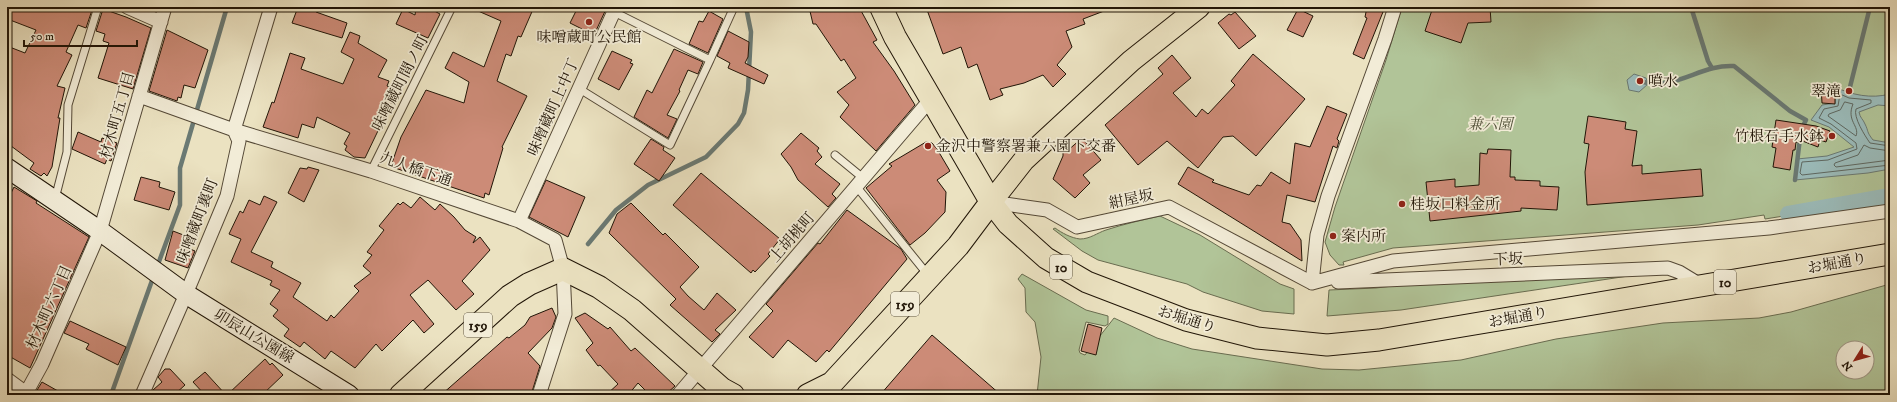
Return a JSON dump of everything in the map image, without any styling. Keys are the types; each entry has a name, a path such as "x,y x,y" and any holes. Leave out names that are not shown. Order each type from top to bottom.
{"highway":[{"path":"881,7 894,37 991,202"},
{"name":"159","path":"808,395 832,383 958,246 991,202"},
{"path":"563,269 599,287 632,310 722,389 733,395"},
{"name":"159","path":"401,395 510,296 529,284 563,269"}],"main road":[{"path":"991,202 1024,160 1131,61 1199,7"},
{"name":"お堀通り","path":"991,202 1008,224 1046,258 1087,282 1148,307 1186,320 1257,338 1327,346 1387,339 1890,254"}],"street":[{"path":"127,7 160,22"},
{"name":"材木町五丁目","path":"100,231 165,7"},
{"name":"味噌蔵町裏町","path":"142,395 227,196 239,141 234,130 271,7"},
{"path":"1394,7 1385,39 1328,196 1317,235 1312,283 1393,261 1769,228 1890,211"},
{"name":"味噌蔵町上中丁","path":"519,221 578,88 615,10"},
{"name":"九人橋下通","path":"139,96 234,130 371,171 519,221 556,240 563,269 566,314 539,395"},
{"name":"上胡桃町","path":"678,395 930,100"},
{"name":"卯辰山公園線","path":"7,168 100,231 186,294 349,395"},
{"name":"紺屋坂","path":"991,202 1047,210 1077,227 1169,207 1312,283"},
{"name":"材木町六丁目","path":"26,394 42,364 100,231"},
{"name":"下坂","path":"1312,283 1668,268 1679,272 1702,286"},
{"path":"7,379 26,394"}],"lane":[{"path":"54,201 67,152 68,105 98,7"},
{"name":"味噌蔵町間ノ町","path":"371,171 452,7"},
{"path":"578,88 670,145 734,7"},
{"path":"615,10 710,60"},
{"path":"835,155 860,182 930,277"}],"green space":[{"name":"兼六園","path":"1402,7 1890,7 1890,199 1765,219 1764,215 1698,225 1393,248 1343,262 1344,265 1339,265 1330,255 1325,242 1335,207 1386,60"},
{"path":"1160,216 1200,235 1280,284 1294,289 1294,314 1262,311 1203,292 1187,284 1098,260 1082,251 1053,229 1055,228 1073,238 1084,239 1103,231"},
{"path":"1022,274 1086,310 1108,316 1108,324 1105,326 1086,322 1079,350 1080,353 1085,355 1114,318 1157,338 1192,349 1322,369 1359,370 1461,360 1556,339 1663,323 1759,318 1791,312 1890,284 1890,395 1037,395 1041,357 1035,322 1026,312 1025,288 1018,279"},
{"path":"1635,275 1401,310 1327,316 1329,290 1376,288 1425,282"}],"water":[{"path":"1634,74 1646,78 1648,84 1639,92 1629,90 1627,80"},
{"path":"1835,87 1848,92 1869,96 1890,94 1890,106 1878,105 1859,112 1868,133 1873,140 1890,143 1890,169 1868,173 1795,180 1797,159 1827,156 1854,147 1829,127 1811,120 1822,105 1835,103"}],"building":[{"path":"7,7 93,7 86,28 78,25 66,52 72,55 57,86 65,88 58,118 60,118 52,167 47,176 44,173 41,176 30,169 34,163 7,143 7,46 25,53 36,30 10,20 11,17 7,15"},
{"path":"298,7 317,7 316,12 347,23 342,38 292,23"},
{"path":"416,7 427,7 440,14 428,38 396,24 403,9 415,15"},
{"path":"469,7 534,7 521,37 518,36 511,56 506,54 497,81 527,96 502,147 503,148 489,195 485,193 484,198 395,168 392,163 401,137 426,90 464,103 469,82 445,68 453,52 484,67 501,21"},
{"path":"578,7 607,7 594,35 570,23"},
{"path":"809,7 859,7 877,40 873,42 894,71 915,105 876,151 840,117 849,105 837,92 856,78 844,59 841,61 816,24 813,24"},
{"path":"926,7 1112,8 1083,19 1085,24 1066,31 1072,47 1057,65 1066,74 1053,87 1043,75 1024,83 1000,89 1003,95 990,100 977,64 968,68 961,47 943,54"},
{"path":"1367,7 1385,7 1364,59 1353,54 1367,18 1365,17"},
{"path":"1433,7 1490,7 1491,22 1468,23 1461,43 1425,31"},
{"path":"103,9 151,28 133,89 98,78 109,43 103,41 105,34 96,31"},
{"path":"1298,9 1313,16 1303,37 1287,30"},
{"path":"709,11 723,19 708,53 689,44 699,21 703,22"},
{"path":"1235,12 1256,36 1239,49 1218,23 1229,14 1231,15"},
{"path":"167,30 208,50 195,88 184,85 181,98 178,97 177,101 149,91"},
{"path":"728,31 749,42 748,57 745,63 768,75 764,84 728,68 730,63 717,56"},
{"path":"350,32 360,36 358,43 387,60 378,77 389,81 387,86 397,91 365,158 354,157 345,150 347,146 344,144 350,133 317,117 314,128 302,124 298,138 263,127 272,102 274,103 290,53 305,58 301,69 343,84 354,59 341,52"},
{"path":"674,49 703,62 698,74 688,70 679,90 680,91 667,115 677,119 668,138 634,117 647,90 652,93"},
{"path":"612,51 632,60 630,63 633,64 619,90 598,79"},
{"path":"1253,54 1305,99 1256,156 1233,136 1223,137 1198,168 1167,141 1138,165 1105,125 1163,74 1158,68 1172,55 1191,78 1173,93 1196,117 1202,109 1208,114 1235,85 1231,81"},
{"path":"1821,87 1835,87 1835,104 1822,103"},
{"path":"1327,106 1347,114 1337,139 1339,141 1337,148 1333,146 1315,202 1287,195 1282,222 1290,224 1301,240 1302,261 1178,184 1188,167 1214,180 1212,182 1249,195 1257,185 1261,186 1271,172 1290,184 1295,143 1310,147"},
{"path":"1588,116 1626,122 1625,129 1637,131 1632,166 1642,165 1642,174 1701,169 1703,196 1587,205 1585,172 1589,144 1584,143"},
{"path":"1776,120 1816,126 1830,131 1826,142 1820,140 1818,147 1800,140 1800,143 1796,142 1795,150 1793,150 1790,170 1773,167 1776,148 1772,147"},
{"path":"78,132 101,142 102,138 117,143 111,161 107,159 105,164 72,149"},
{"path":"801,133 819,148 817,151 822,157 815,164 840,184 832,194 836,198 828,207 798,180 791,167 781,154"},
{"path":"1082,138 1101,160 1083,175 1090,183 1075,198 1053,179 1063,156 1063,152 1066,152"},
{"path":"651,139 664,147 663,150 675,158 659,181 634,164"},
{"path":"926,142 932,143 937,149 950,171 937,180 946,192 945,212 925,233 910,245 866,188 892,166 889,164"},
{"path":"1488,149 1511,150 1510,177 1515,177 1515,180 1540,181 1540,186 1559,187 1557,210 1521,208 1521,211 1430,221 1426,182 1455,179 1455,187 1479,185 1480,153 1487,154"},
{"path":"308,167 319,170 304,202 288,193 300,168 307,169"},
{"path":"701,173 780,239 768,254 770,256 755,272 753,270 751,273 673,205"},
{"path":"141,177 160,182 159,187 175,192 169,210 134,200"},
{"path":"546,180 585,197 568,237 529,217"},
{"path":"14,187 89,237 30,368 7,355 7,201"},
{"path":"264,196 277,202 251,252 273,262 271,267 301,283 293,297 327,321 331,315 334,318 359,291 354,286 371,273 363,266 372,255 367,252 384,230 379,226 398,203 400,205 403,202 411,208 420,197 435,210 440,204 465,230 476,237 473,243 480,237 490,250 462,281 474,294 456,310 428,280 410,295 434,324 424,333 413,320 382,351 376,344 355,368 331,351 325,359 304,342 300,347 284,336 289,329 273,316 278,310 270,304 280,290 270,285 272,281 231,262 241,239 229,234 240,211 243,213 249,200 260,205"},
{"path":"631,203 663,235 665,233 699,267 680,287 688,296 704,310 717,293 736,310 715,330 720,334 712,342 670,305 676,299 609,233 617,214"},
{"path":"847,210 901,249 907,259 829,352 827,350 816,362 788,340 773,358 749,337 773,311 766,304 818,243 820,244"},
{"path":"173,231 186,236 183,246 195,251 188,268 165,260"},
{"path":"552,308 556,317 552,328 528,353 540,366 531,395 441,395 507,337 509,338 525,325 530,317"},
{"path":"585,313 608,329 610,327 631,351 635,348 675,386 665,395 650,395 638,383 628,395 606,395 618,384 600,365 598,366 586,350 593,343 575,318"},
{"path":"70,321 126,347 118,365 86,349 89,344 64,333"},
{"path":"1088,324 1102,328 1096,355 1081,351"},
{"path":"932,335 1001,395 880,395"},
{"path":"265,359 270,365 272,363 283,375 262,395 227,395"},
{"path":"165,369 170,369 185,385 174,395 151,395 153,390 162,382 158,377"},
{"path":"205,372 226,395 205,395 193,382"},
{"path":"42,382 65,395 34,395"}],"waterway":[{"path":"157,267 180,205 180,168 227,7"},
{"path":"588,244 616,210 648,185 706,157 738,124 744,113 748,90 751,32 746,7"},
{"path":"1691,7 1708,61 1712,68"},
{"path":"1849,91 1870,7"},
{"path":"1643,82 1655,84 1667,83 1722,66 1734,66 1790,111 1806,120 1802,128"},
{"path":"1795,180 1800,138"},
{"path":"1788,214 1890,196"},
{"path":"111,395 154,275"}],"place":[{"name":"味噌蔵町公民館","path":"589,22"},
{"name":"噴水","path":"1640,81"},
{"name":"翠滝","path":"1849,91"},
{"name":"竹根石手水鉢","path":"1832,136"},
{"name":"金沢中警察署兼六園下交番","path":"928,146"},
{"name":"桂坂口料金所","path":"1402,204"},
{"name":"案内所","path":"1333,236"}]}
